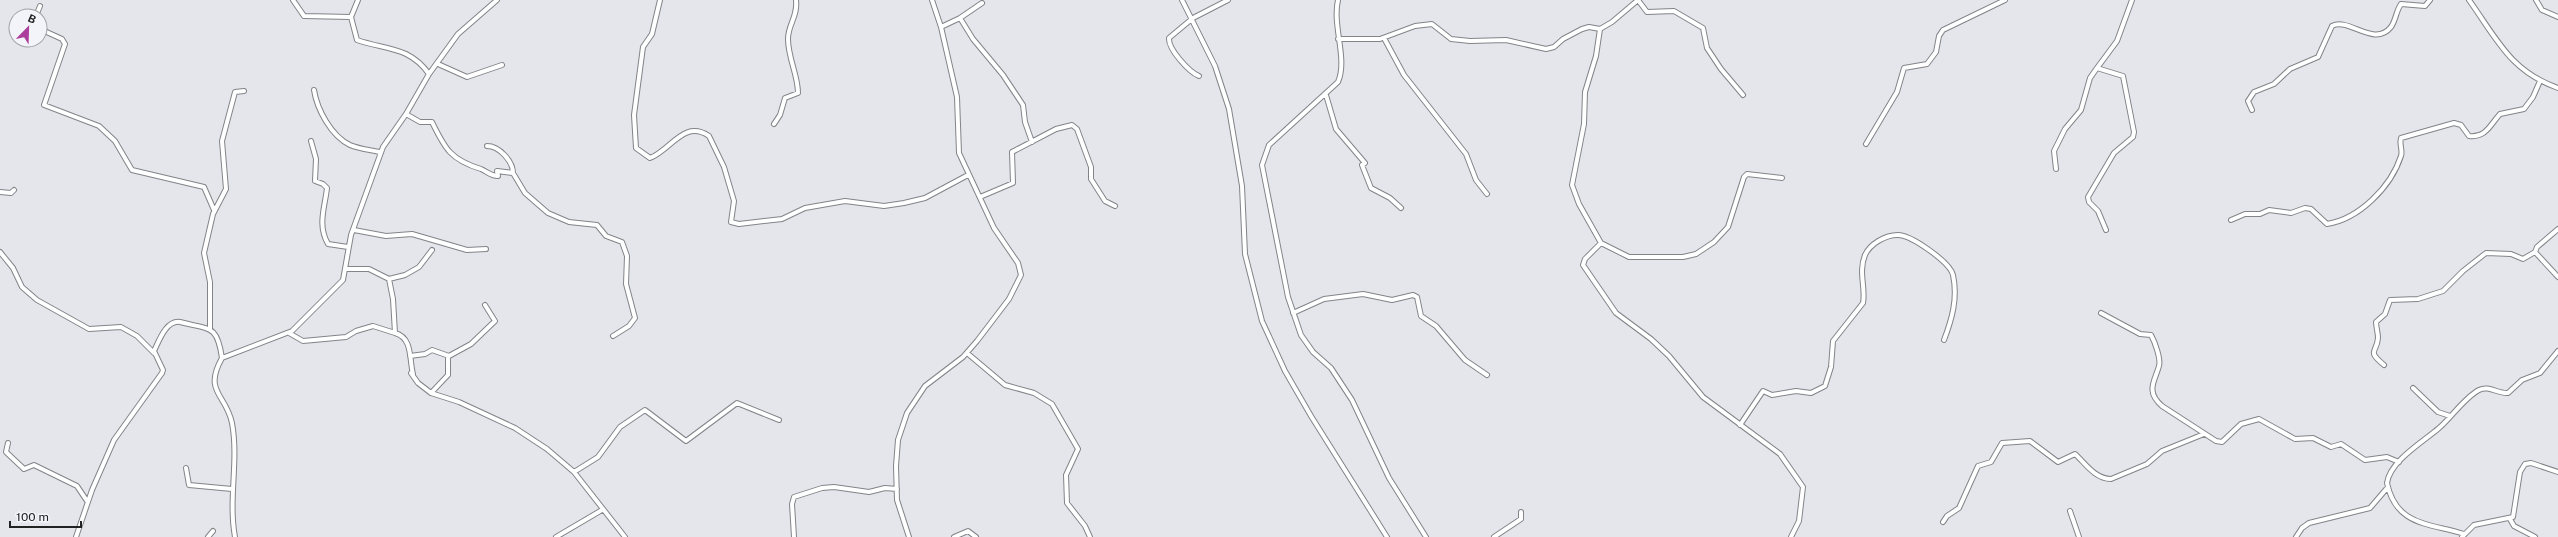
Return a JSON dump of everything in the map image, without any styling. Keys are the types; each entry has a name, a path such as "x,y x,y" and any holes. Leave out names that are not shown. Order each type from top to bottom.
{"street":[{"path":"292,0 304,16 351,17"},
{"path":"358,0 351,17 356,40 408,54 418,61 429,74"},
{"path":"222,358 289,333 343,280 348,247 380,152 406,114 429,74 438,64 458,34 498,0"},
{"path":"660,0 652,34 643,47 634,115 636,148 650,158 682,134 696,130 709,136 724,167 734,201 731,222 738,224 782,219 805,208 845,200 884,206 904,203 925,198 968,175"},
{"path":"774,124 780,115 785,98 798,93 789,58 788,40 796,15 796,0"},
{"path":"909,537 897,500 898,440 912,402 931,380 967,352 1009,299 1021,276 1018,263 994,228 968,175 958,147 957,97 941,27 932,0"},
{"path":"1182,0 1193,18 1215,66 1229,109 1242,186 1245,254 1262,322 1285,372 1310,416 1387,537"},
{"path":"1199,76 1184,66 1168,41 1171,36 1193,18 1228,0"},
{"path":"1338,0 1335,13 1340,77 1326,95 1269,145 1263,161 1284,278 1293,313 1307,344 1330,368 1352,400 1389,478 1426,537"},
{"path":"1338,39 1384,38 1416,26 1432,24 1451,39 1470,41 1506,40 1546,49 1554,47 1563,39 1582,28 1589,26 1600,29 1612,22 1638,0 1647,12 1674,11 1703,28 1707,48 1721,69 1743,95"},
{"path":"1866,144 1897,92 1904,68 1927,64 1936,52 1939,36 1943,30 2005,0"},
{"path":"2056,169 2054,150 2065,129 2081,110 2090,78 2117,41 2132,0"},
{"path":"2252,110 2248,102 2251,95 2274,84 2292,68 2318,58 2332,26 2338,24 2374,34 2383,32 2391,26 2402,4 2425,6 2430,0"},
{"path":"2469,0 2511,60 2521,70 2558,88"},
{"path":"2536,0 2542,10 2558,17"},
{"path":"941,27 960,18 982,3"},
{"path":"960,18 970,35 995,64 1023,105 1025,122 1032,142"},
{"path":"1600,29 1596,56 1585,92 1584,124 1572,185 1601,244 1629,257 1690,257 1705,249 1725,233 1731,221 1741,181 1747,174 1782,178"},
{"path":"48,32 62,38 65,44 44,105 99,126 115,141 132,170 204,187 214,210"},
{"path":"1384,38 1404,75 1466,154 1476,180 1487,194"},
{"path":"438,64 467,77 484,73 502,65"},
{"path":"2097,68 2123,76 2134,132 2133,137 2114,153 2088,197 2089,202 2098,211 2106,230"},
{"path":"2231,220 2245,214 2260,214 2269,210 2291,213 2305,208 2311,209 2327,224 2338,221 2362,209 2378,195 2400,158 2401,138 2454,123 2461,125 2469,136 2477,135 2488,130 2500,114 2524,109 2533,97 2540,80"},
{"path":"314,90 316,105 343,141 354,146 380,152"},
{"path":"210,330 210,282 204,253 214,210 225,194 227,184 222,141 230,104 235,92 244,91"},
{"path":"1326,95 1336,128 1365,163 1362,165 1371,188 1390,198 1400,208"},
{"path":"406,114 420,122 432,122 444,145 454,158 489,175 498,176 497,171 513,173"},
{"path":"980,197 1013,183 1011,154 1056,129 1064,126 1074,126 1091,167 1091,179 1105,201 1115,206"},
{"path":"311,141 316,159 315,179 327,188 322,214 324,236 328,244 348,247"},
{"path":"487,146 495,148 509,159 513,173 525,193 548,213 569,222 597,225 607,236 620,240 624,244 628,265 626,284 635,318 629,326 613,336"},
{"path":"0,192 11,193 14,190"},
{"path":"2384,365 2374,354 2374,348 2378,339 2376,322 2385,314 2390,300 2413,300 2443,291 2463,271 2486,254 2511,254 2523,259 2535,252 2537,247 2558,229"},
{"path":"354,230 386,236 412,234 467,250 486,249"},
{"path":"1740,425 1763,391 1772,395 1796,391 1811,393 1825,386 1831,367 1833,341 1863,303 1861,277 1864,259 1868,251 1878,241 1897,235 1905,236 1930,251 1948,265 1953,273 1955,306 1944,340"},
{"path":"1601,244 1585,259 1584,265 1616,313 1651,339 1679,367 1703,397 1740,425 1775,448 1802,485 1799,521 1791,537"},
{"path":"345,269 369,269 389,278 405,275 419,267 432,250"},
{"path":"0,252 13,268 22,286 37,300 89,328 122,327 137,336 154,353 163,370 142,397 114,440 88,501 76,537"},
{"path":"2535,252 2558,277"},
{"path":"389,278 393,299 395,333"},
{"path":"1293,313 1324,299 1363,294 1392,300 1413,295 1417,297 1421,316 1436,326 1465,360 1487,375"},
{"path":"410,356 425,354 432,350 448,356 471,344 495,320 485,305"},
{"path":"2100,313 2140,334 2152,335 2159,362 2152,382 2156,400 2162,406 2204,434 2220,442 2241,424 2259,419 2295,439 2313,438 2331,447 2341,444 2366,460 2387,457 2400,462"},
{"path":"154,353 164,332 174,321 210,330 219,338 222,358 216,374 215,386 227,409 232,423 235,452 232,489 232,516 235,537"},
{"path":"289,333 303,341 346,337 356,331 373,326 395,333 406,340 413,374 411,373 431,393 459,402 527,434 574,472 602,510 625,537"},
{"path":"2558,351 2540,373 2522,380 2508,393 2489,388 2479,390 2400,462 2387,480 2388,487 2398,509 2422,524 2444,528 2463,536 2474,525 2483,522 2510,519 2514,514 2519,478 2525,464 2531,463 2558,472"},
{"path":"967,352 1005,385 1044,398 1058,412 1078,447 1066,475 1068,503 1085,526 1090,537"},
{"path":"431,393 448,375 448,356"},
{"path":"2413,388 2438,412 2450,416"},
{"path":"574,472 598,457 620,427 645,410 686,441 737,403 779,420"},
{"path":"1943,522 1947,516 1959,508 1978,466 1992,461 2002,443 2030,441 2058,462 2075,454 2094,473 2111,479 2147,464 2162,451 2204,434"},
{"path":"8,443 6,452 24,469 34,465 74,484 88,501"},
{"path":"186,468 189,485 232,489"},
{"path":"794,537 792,504 794,497 822,488 834,487 869,492 885,488 897,489"},
{"path":"2296,537 2302,528 2308,523 2370,508 2388,487"},
{"path":"556,537 602,510"},
{"path":"2070,511 2079,537"},
{"path":"1494,537 1521,519 1521,512"},
{"path":"2510,519 2514,526 2535,537"},
{"path":"208,537 213,531"},
{"path":"954,537 968,531 976,537"}]}
